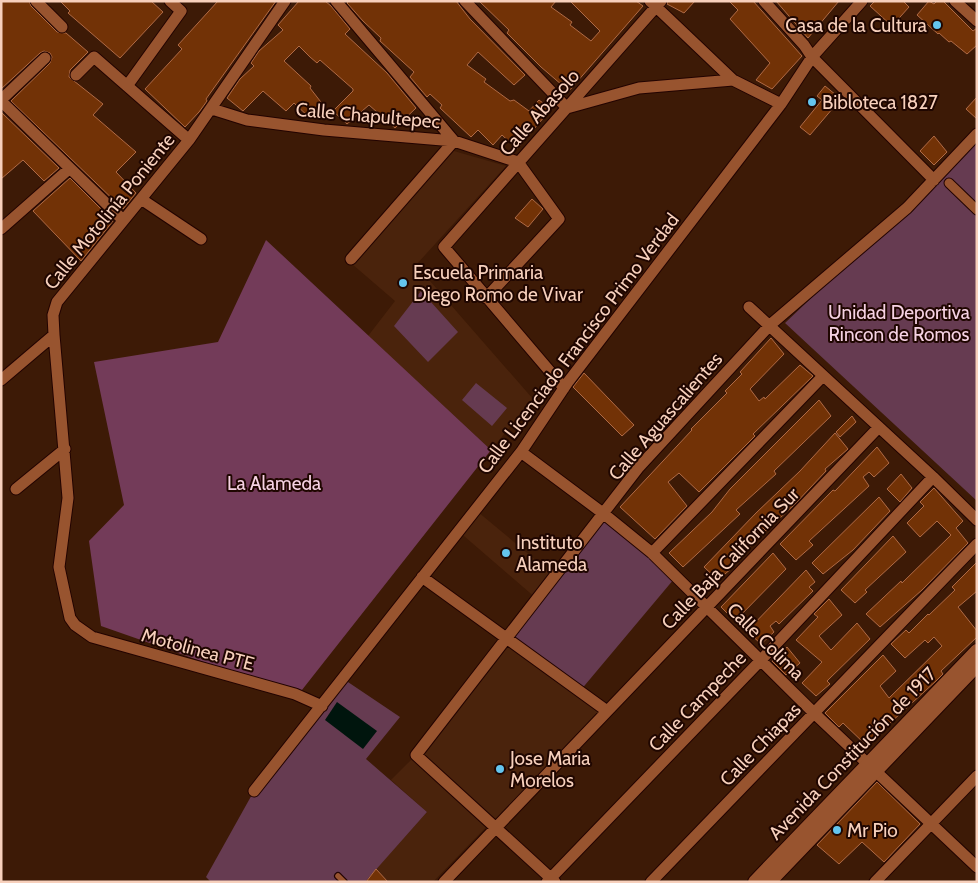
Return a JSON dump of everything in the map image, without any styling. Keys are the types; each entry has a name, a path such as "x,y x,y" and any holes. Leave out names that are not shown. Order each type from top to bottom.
{"street":[{"path":"36,1 62,27"},
{"path":"127,86 181,12 170,1"},
{"name":"Calle Motolinía Poniente","path":"70,618 59,567 67,512 64,449 54,335 54,309 57,302 190,140 284,1"},
{"path":"336,1 454,141 350,259"},
{"path":"465,1 567,108 639,88 733,80"},
{"path":"764,1 804,44 812,57 934,180"},
{"name":"Calle Licenciado Francisco Primo Verdad","path":"254,791 521,452 564,388 781,104 812,57 862,1"},
{"path":"955,1 977,21"},
{"path":"655,3 733,80 781,104"},
{"name":"Calle Abasolo","path":"486,298 444,247 567,108 655,3"},
{"path":"76,75 94,57 190,140"},
{"path":"45,58 1,101 123,220"},
{"name":"Calle Chapultepec","path":"212,109 247,120 324,130 454,141 518,162"},
{"name":"Calle Aguascalientes","path":"495,828 416,755 639,467 678,423 770,325 907,208 977,134"},
{"path":"518,162 559,219 486,298 564,388"},
{"path":"1,230 69,169"},
{"path":"949,183 977,210"},
{"path":"141,199 200,239"},
{"path":"749,307 977,520"},
{"path":"1,380 54,335"},
{"path":"652,553 823,376"},
{"name":"Calle Baja California Sur","path":"444,882 878,428"},
{"path":"16,489 64,449"},
{"name":"Calle Colima","path":"521,452 604,514 652,553 814,713 977,867"},
{"name":"Calle Campeche","path":"551,880 933,477"},
{"name":"Calle Chiapas","path":"651,882 977,544"},
{"path":"422,578 607,711"},
{"name":"Motolinea PTE","path":"70,618 75,625 99,640 295,694 322,706"},
{"name":"Avenida Constitución de 1917","path":"769,882 977,651"},
{"name":"Avenida Constitución de 1917","path":"755,882 977,665"},
{"path":"875,882 977,776"},
{"path":"495,828 551,880"}],"lane":[{"path":"338,876 344,882"}],"shaded area":[{"name":"Escuela Primaria Diego Romo de Vivar","path":"447,149 506,166 416,265 533,399 491,450 368,336 395,301 352,264"},
{"name":"Instituto Alameda","path":"478,512 555,576 537,599 457,530"},
{"path":"506,638 607,711 495,828 490,823 433,882 388,882 376,869 427,812 391,780 416,755"},
{"path":"337,702 377,731 363,749 325,720"}],"green space":[{"name":"Unidad Deportiva Rincon de Romos","path":"977,140 977,501 785,323"},
{"name":"La Alameda","path":"266,240 491,450 298,695 101,626 89,541 124,505 94,362 218,342"},
{"path":"421,291 458,332 428,362 394,326"},
{"path":"476,383 507,408 492,426 462,400"},
{"path":"604,514 674,579 580,691 506,638"},
{"path":"342,678 400,717 366,759 427,812 365,882 211,882 206,877 254,791"}],"building":[{"path":"1,1 29,1 31,6 57,32 66,33 88,52 70,70 69,77 103,104 93,115 136,152 116,172 136,193 123,209 11,101 50,63 52,57 50,53 44,51 40,53 1,89"},
{"path":"60,1 151,1 163,12 120,58 68,13 70,11"},
{"path":"218,1 276,1 206,99 207,101 185,127 145,89 182,49 178,45"},
{"path":"299,1 325,1 331,6 350,29 345,34 387,73 416,108 395,128 369,105 347,124 333,111 353,89 320,60 317,63 299,46 284,61 311,86 310,88 324,106 311,119 294,103 286,111 263,91 243,111 227,98 240,79 254,66 251,63 259,51 283,30 278,25"},
{"path":"349,1 456,1 470,19 525,75 514,85 478,52 467,65 486,79 484,82 510,101 514,100 529,111 539,100 551,109 517,149 502,135 493,145 478,130 471,137 440,108 442,105 430,94 427,97 410,77 414,72 380,41 381,38 347,3"},
{"path":"479,1 556,1 551,7 572,22 570,25 591,41 600,31 570,1 636,1 643,6 569,91 541,67 507,33 509,30"},
{"path":"668,1 695,1 684,13 667,4"},
{"path":"729,1 753,1 802,56 772,89 756,80 770,63 730,19 738,10"},
{"path":"776,1 839,1 808,38"},
{"path":"875,1 903,1 909,7 892,26 870,6"},
{"path":"929,1 934,4 937,1 943,1 973,31 977,28 977,45 967,54 951,41 949,42 938,34 917,15"},
{"path":"825,86 836,95 834,97 839,101 810,135 800,127 822,100 817,96"},
{"path":"977,97 977,119 966,109"},
{"path":"1,112 59,168 44,181 23,160 1,179"},
{"path":"934,136 947,152 934,165 920,151"},
{"path":"70,178 113,221 81,261 33,211"},
{"path":"532,199 543,209 528,227 515,218"},
{"path":"771,338 784,354 750,389 759,401 764,397 765,399 800,365 813,376 753,434 755,436 699,492 679,473 668,482 687,506 655,539 620,507 691,429 727,393 725,391 742,374 740,372"},
{"path":"584,373 634,425 622,436 573,387"},
{"path":"819,400 831,416 774,471 776,474 736,510 740,514 683,567 669,553 712,512 730,489"},
{"path":"852,416 856,422 840,437 836,432"},
{"path":"835,433 848,449 825,469 826,471 794,505 766,531 763,528 757,533 760,537 730,565 732,568 718,580 704,567 800,471"},
{"path":"877,447 889,463 874,477 869,472 863,477 869,486 809,541 813,545 796,560 780,544"},
{"path":"901,474 912,488 900,502 887,489"},
{"path":"934,488 963,521 956,528 968,543 922,590 880,627 866,614 901,581 902,583 951,535 937,521 920,537 907,523 924,506 920,502"},
{"path":"879,497 890,511 853,550 823,574 812,563"},
{"path":"893,536 906,552 865,590 867,592 855,603 841,590"},
{"path":"773,553 786,569 735,621 721,607"},
{"path":"977,562 977,591 958,607 977,631 977,637 941,671 943,674 936,681 866,745 843,723 839,727 825,713 883,655 896,671 880,686 889,698 942,646 934,637 928,643 925,640 905,658 891,644 906,630 909,633 929,615 955,590 952,587"},
{"path":"806,570 815,582 809,587 813,591 779,624 776,621 770,626 774,632 761,644 747,631"},
{"path":"829,599 842,615 819,636 831,650 857,623 870,639 827,681 830,684 816,696 802,683 822,662 796,640 818,617 814,614"},
{"path":"787,647 800,663 786,675 772,661"},
{"path":"877,782 920,824 884,862 862,842 839,864 817,845"},
{"path":"376,869 388,882 366,882"}],"place":[{"name":"Casa de la Cultura","path":"937,25"},
{"name":"Bibloteca 1827","path":"812,102"},
{"name":"Escuela Primaria Diego Romo de Vivar","path":"403,283"},
{"name":"Instituto Alameda","path":"506,553"},
{"name":"Jose Maria Morelos","path":"500,769"},
{"name":"Mr Pio","path":"837,830"}]}
